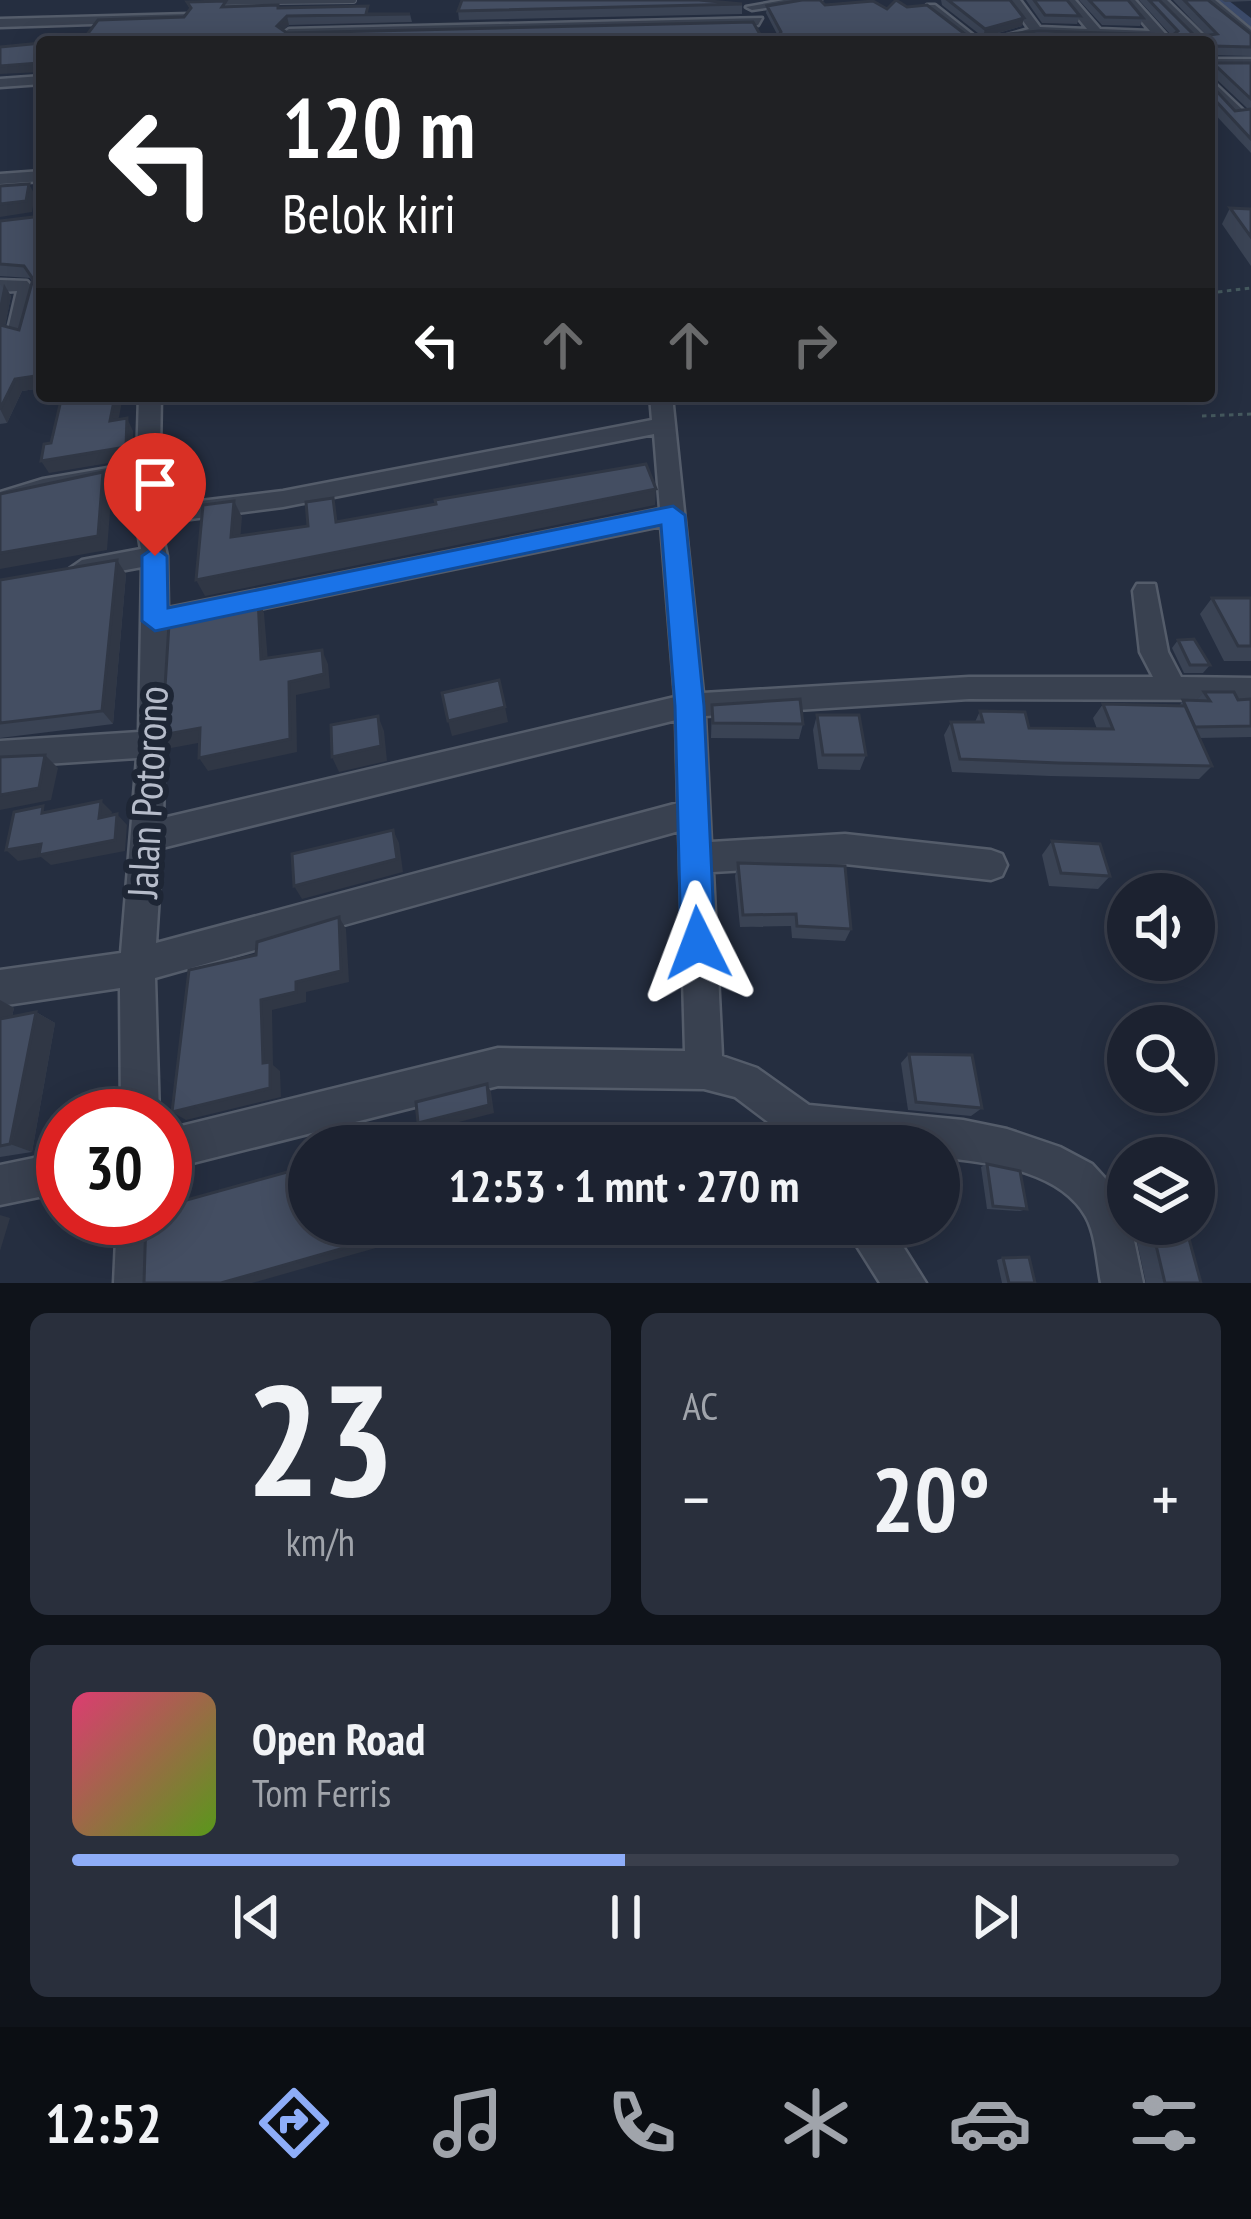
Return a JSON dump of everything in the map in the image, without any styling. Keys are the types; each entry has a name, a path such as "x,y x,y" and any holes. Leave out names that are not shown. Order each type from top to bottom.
{"street":[{"path":"732,5 815,0"},
{"path":"1014,0 1036,31"},
{"path":"1070,0 1096,32"},
{"path":"1129,0 1161,36"},
{"path":"1161,0 1197,36"},
{"path":"1208,0 1251,36"},
{"path":"742,36 765,35 752,7"},
{"path":"931,7 968,36"},
{"path":"967,13 986,36"},
{"path":"288,14 290,36"},
{"path":"0,22 186,16"},
{"path":"389,36 758,21"},
{"path":"1013,36 1036,31 1062,36 1096,32 1135,36"},
{"path":"1216,63 1251,63"},
{"path":"0,82 36,80"},
{"path":"1215,87 1245,114"},
{"path":"1215,113 1245,114"},
{"path":"0,179 36,176"},
{"path":"0,286 21,285 26,290 9,335"},
{"name":"Jalan Potorono","path":"139,1089 137,964 155,621 155,556 147,517 150,402"},
{"path":"661,402 690,706 704,1070"},
{"path":"147,517 307,494 663,425"},
{"path":"0,500 43,487 149,468"},
{"path":"155,621 673,515"},
{"path":"66,572 155,556"},
{"path":"1146,591 1154,652 1173,690"},
{"path":"146,837 690,706 969,688 1251,689"},
{"path":"0,754 152,744"},
{"path":"0,988 89,979 693,813"},
{"path":"694,858 844,849 991,865"},
{"path":"192,1143 498,1067 704,1070 744,1081 797,1125"},
{"path":"960,1143 988,1144 1068,1170 1100,1201 1122,1283"},
{"path":"0,1185 36,1178"},
{"path":"135,1283 137,1245"},
{"path":"879,1245 905,1283"}],"lane":[{"path":"186,16 352,0"}],"path":[{"path":"1215,292 1251,288"},
{"path":"1202,416 1251,415"}],"building":[{"path":"462,0 699,0 742,4 458,11"},
{"path":"802,0 820,0 825,5 873,1 887,9 896,0 907,7 927,5 967,36 778,36 781,32 767,6"},
{"path":"948,0 1010,0 1024,18 985,29"},
{"path":"1034,0 1067,0 1080,16 1045,15"},
{"path":"1089,0 1128,0 1143,18 1105,17"},
{"path":"1149,0 1159,0 1195,36 990,36 1039,31 1173,35 1178,31"},
{"path":"1184,0 1208,0 1251,34 1251,47 1215,46 1215,36 1203,36 1217,34"},
{"path":"226,1 222,7 368,6 366,14 410,14 287,16 277,26 287,33 753,22 761,36 86,36 98,20 184,17 191,8 187,2"},
{"path":"36,44 36,63 0,66 0,47"},
{"path":"1251,63 1251,99 1216,66"},
{"path":"1215,89 1235,111 1251,109 1251,139 1215,100"},
{"path":"29,184 26,201 0,204 0,186"},
{"path":"1230,208 1251,209 1251,237"},
{"path":"36,217 36,376 15,379 0,409 0,325 19,330 33,279 24,266 0,264 0,221"},
{"path":"61,402 114,402 110,421 127,418 126,447 41,461 44,444 51,443"},
{"path":"646,464 656,489 196,580 203,505 234,501 231,537 308,526 306,502 333,498 336,522"},
{"path":"103,472 98,536 0,553 0,494"},
{"path":"117,560 102,711 0,723 0,580"},
{"path":"258,598 261,659 322,650 324,674 289,682 290,739 199,758 200,728 162,735 169,624 193,619 194,611"},
{"path":"1212,598 1251,598 1251,646 1238,646"},
{"path":"1194,639 1210,665 1190,665 1178,640"},
{"path":"499,680 505,707 448,721 442,693"},
{"path":"1204,692 1234,692 1238,700 1251,699 1251,726 1195,727 1183,700 1210,701"},
{"path":"800,699 803,724 713,723 712,705"},
{"path":"1103,704 1185,706 1212,766 960,759 951,722 983,722 980,711 1025,712 1029,728 1113,729"},
{"path":"817,715 859,715 866,755 823,755"},
{"path":"378,716 381,746 332,757 331,725"},
{"path":"45,755 39,788 0,795 0,757"},
{"path":"101,801 99,818 117,814 115,840 39,855 41,844 6,850 14,812 43,806 42,813"},
{"path":"393,830 397,859 294,886 292,854"},
{"path":"1052,841 1100,844 1107,876 1061,873"},
{"path":"738,863 845,866 851,929 797,926 796,914 743,915"},
{"path":"339,917 341,971 296,982 296,992 261,1000 263,1063 270,1062 270,1088 192,1107 192,1089 175,1089 189,970 256,955 257,942"},
{"path":"36,1012 10,1144 0,1146 0,1019"},
{"path":"909,1054 972,1055 982,1108 916,1102"},
{"path":"487,1084 489,1105 418,1123 416,1102"},
{"path":"987,1164 1020,1171 1027,1209 993,1206"},
{"path":"288,1172 288,1245 354,1245 221,1283 144,1283 145,1245 192,1245 192,1198"},
{"path":"1156,1245 1191,1245 1201,1283 1165,1283"},
{"path":"1029,1257 1035,1283 1009,1283 1003,1258"}],"waterway":[{"path":"1214,0 1251,29"}],"route":[{"path":"155,556 155,621 673,515 690,706 698,943"}]}
